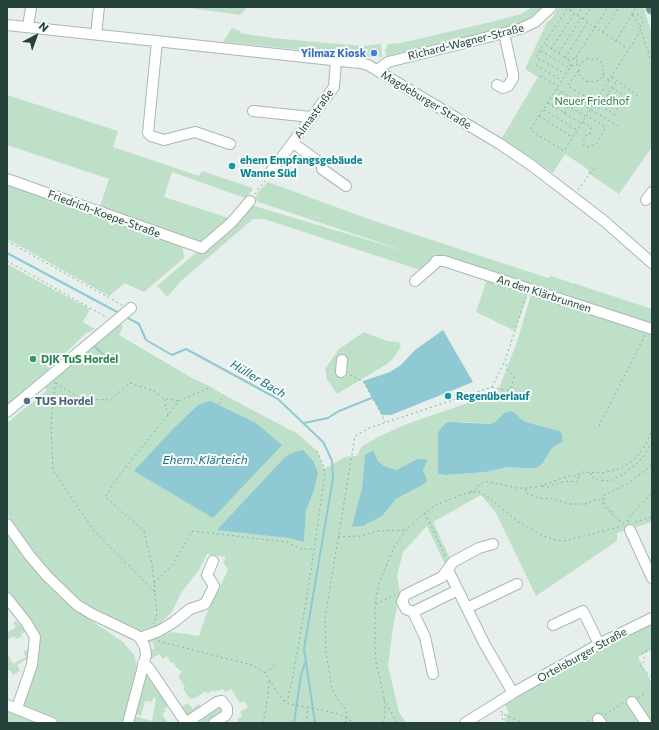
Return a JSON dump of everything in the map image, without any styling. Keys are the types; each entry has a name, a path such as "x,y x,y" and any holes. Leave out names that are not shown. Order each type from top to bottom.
{"street":[{"path":"28,27 31,7"},
{"path":"96,34 99,7"},
{"name":"Richard-Wagner-Straße","path":"377,70 388,62 527,27 543,16 551,7"},
{"name":"Magdeburger Straße","path":"7,24 360,63 377,70 500,144 603,220 652,263"},
{"path":"497,84 503,88 508,86 513,78 504,33"},
{"path":"157,41 148,133 151,136 164,140 195,132 230,144"},
{"name":"Almastraße","path":"270,173 334,87 336,61"},
{"path":"253,111 311,117"},
{"name":"Almastraße","path":"293,143 322,164 322,168 346,186"},
{"name":"Friedrich-Koepe-Straße","path":"7,179 202,248 231,223 250,201"},
{"name":"An den Klärbrunnen","path":"415,281 437,261 444,261 529,290 650,328"},
{"path":"7,412 57,372 112,320 131,309"},
{"path":"341,372 342,360"},
{"path":"7,524 30,556 47,576 77,605 140,638 145,647 146,655 128,723"},
{"path":"629,526 648,561 652,578"},
{"path":"433,674 424,638 413,612 406,609 402,602 405,595 442,577 453,562 479,548 493,544"},
{"path":"140,638 159,631 174,622 190,609 205,604 214,586 207,576 213,561"},
{"path":"448,570 484,644 513,693"},
{"path":"466,608 517,584"},
{"path":"413,612 458,590"},
{"path":"7,598 26,622 35,637 32,665 17,708"},
{"path":"553,625 583,611 599,644"},
{"name":"Ortelsburger Straße","path":"466,723 513,693 599,644 652,618"},
{"path":"143,663 149,668 186,723 217,702 222,701 228,708 227,712 225,716 214,723"},
{"path":"632,702 646,723"},
{"path":"7,705 52,723"}],"path":[{"path":"565,7 629,49"},
{"path":"571,11 574,7"},
{"path":"577,16 583,7"},
{"path":"583,20 592,7"},
{"path":"545,45 569,60 576,58 608,7"},
{"path":"603,32 619,7"},
{"path":"616,41 636,7"},
{"path":"565,74 536,57 568,9"},
{"path":"551,49 574,13"},
{"path":"632,14 638,14 642,18 643,23 640,27"},
{"path":"632,14 640,27 652,63"},
{"path":"558,53 581,18"},
{"path":"565,58 588,22"},
{"path":"576,58 578,65 578,71 582,79 588,82 594,82 603,76 604,70 602,69 602,64 596,58 591,60 587,58 578,65 571,66 530,130 564,151 641,30"},
{"path":"540,50 569,69"},
{"path":"569,60 571,66"},
{"path":"536,65 562,80"},
{"path":"578,71 568,86 588,98 584,105"},
{"path":"540,76 558,86"},
{"path":"603,76 609,80"},
{"path":"611,77 638,96"},
{"path":"593,105 598,109 617,80"},
{"path":"556,88 618,126"},
{"path":"612,88 629,99"},
{"path":"552,106 555,101 558,100 558,96 561,91"},
{"path":"608,94 625,105"},
{"path":"564,113 573,99"},
{"path":"547,103 591,127 590,134 584,136 583,144 588,147 596,144 606,129 604,126 558,100"},
{"path":"604,100 621,111"},
{"path":"600,106 617,116"},
{"path":"543,109 577,130"},
{"path":"539,116 573,137"},
{"path":"573,197 592,170 598,168"},
{"path":"250,201 270,173"},
{"path":"7,241 131,309"},
{"path":"7,262 112,320"},
{"path":"492,386 505,361 529,290"},
{"path":"599,426 650,328"},
{"path":"345,723 347,718 346,710 338,700 332,688 326,652 325,618 355,436 369,428 492,386 509,390 512,386 514,378 507,368 505,361"},
{"path":"57,372 51,425 53,470 93,530 155,592"},
{"path":"341,372 363,381 385,423"},
{"path":"55,383 81,399 110,400 130,383 154,391 163,398 179,401"},
{"path":"151,627 157,616 152,564 144,531 105,497 115,481 179,401 211,387"},
{"path":"218,404 224,395"},
{"path":"163,398 168,416"},
{"path":"470,493 477,489 482,482 489,482 516,488 526,488 540,486 569,476 578,476 583,472 609,472 622,468 631,462 646,444 652,430"},
{"path":"591,472 591,477 593,478 610,481 622,475 635,465 645,455 652,443"},
{"path":"284,701 288,698 292,681 325,473 317,451"},
{"path":"629,526 623,523 612,512 604,503 602,496 627,484 650,467 652,463"},
{"path":"540,486 548,487 568,481 576,482 579,480 578,476"},
{"path":"526,488 525,492 535,497 546,499 551,498 568,504 586,504 596,499 603,503 604,507 612,512"},
{"path":"629,526 628,518 652,493"},
{"path":"425,513 446,559 448,570"},
{"path":"338,537 361,536 377,531 406,530"},
{"path":"154,583 173,564 192,531 287,542 301,549 314,549"},
{"path":"375,604 398,594 405,595"},
{"path":"140,638 160,641 252,665 265,673 284,701 289,704 336,713 354,723"},
{"path":"652,649 642,653 645,660 640,666 652,677"},
{"path":"265,673 275,665"},
{"path":"263,723 268,697 269,680"},
{"path":"583,723 589,719 597,722 623,702 626,706 646,692"},
{"path":"384,698 397,723"},
{"path":"497,703 504,714 523,723"},
{"path":"306,723 308,708"},
{"path":"504,714 501,716 505,723"}],"green space":[{"path":"182,7 247,7 241,15"},
{"path":"532,7 543,7 528,20 522,23 386,56 385,50 388,44 401,43 491,22 521,14"},
{"name":"Neuer Friedhof","path":"559,7 643,7 652,33 652,147 619,194 588,173 589,170 565,154 553,173 502,138 538,77 525,69 547,22 552,18"},
{"path":"232,28 240,31 239,33 272,38 363,46 381,44 382,57 379,57 377,50 370,52 372,57 223,42"},
{"path":"7,95 118,131 113,147 199,176 202,171 253,188 245,198 172,172 164,197 229,218 204,240 196,242 100,207 109,179 7,145"},
{"path":"268,182 374,221 548,278 551,276 652,309 652,522 617,533 617,541 536,596 496,513 481,495 433,522 451,561 445,564 427,526 403,552 397,576 400,593 393,627 388,666 399,712 406,723 239,723 237,719 242,716 240,712 248,707 244,701 240,703 231,689 226,692 222,689 214,692 212,690 208,694 206,691 193,699 190,699 183,689 185,687 178,676 182,672 173,662 171,663 167,656 163,659 159,654 150,660 150,650 154,649 153,643 140,638 98,614 71,592 44,566 7,514 7,423 47,390 42,384 115,321 123,326 119,335 192,378 298,434 317,451 324,469 345,457 357,456 362,446 404,425 497,393 517,342 533,288 434,254 432,259 420,270 264,219 253,219 181,281 167,297 157,286 251,205 408,252 258,202 255,198","holes":["504,413 536,426 559,444 552,448 549,453 524,468 507,467 486,472 446,475 438,474 438,432 446,423 465,422 490,424 495,422","373,451 378,461 384,466 396,470 411,463 427,461 423,471 426,483 396,499 381,516 363,526 353,527 362,488 365,455","314,490 306,511 304,542 288,538 218,529","207,554 226,557 223,562 228,570 206,615 199,636 172,632 160,637 157,626 172,612 181,593 199,570"]},
{"path":"7,183 178,244 183,249 184,258 144,292 125,283 109,296 7,239"},
{"name":"DJK TuS Hordel","path":"7,264 90,309 83,322 95,329 85,334 7,410"},
{"path":"488,276 529,290 515,331 476,312"},
{"path":"364,332 387,341 399,342 401,347 392,360 387,364 337,394 327,379 325,369 339,349"},
{"path":"7,531 35,570 58,594 82,614 123,642 134,655 137,667 123,723 60,723 27,708 23,704 38,638 7,593"},
{"path":"16,621 19,625 21,624 28,630 16,639 14,636 7,640 7,633 16,627 13,623"},
{"path":"648,625 652,626 652,649 638,657 652,683 652,723 506,723 504,719 509,713 505,705 605,645"},
{"path":"29,649 30,657 17,665 20,671 13,675 10,670 7,671 7,653 13,664 26,657 23,652"},
{"path":"145,671 170,705 164,709 166,711 162,714 168,723 133,723 134,716 152,721 156,699 153,698 152,702 145,701 141,716 134,714"},
{"path":"217,702 226,706 214,723 202,723 197,716 188,721 179,708 188,703 193,709 199,704 204,710"},
{"path":"7,708 46,723 7,723"}],"water":[{"path":"443,330 473,382 391,415 382,415 363,381 390,372 401,365 415,350"},
{"name":"Ehem. Klärteich","path":"210,401 256,423 282,445 213,518 134,471 172,430 198,405"},
{"path":"510,411 515,413 522,420 559,431 562,434 563,441 552,448 542,464 536,468 507,467 486,472 446,475 438,474 438,432 446,423 490,424 495,422 504,413"},
{"name":"Ehem. Klärteich","path":"303,450 313,461 318,473 314,490 306,511 304,542 288,538 217,530 285,457 294,452"},
{"path":"373,450 378,461 384,466 396,470 418,459 425,459 427,461 423,471 427,479 426,483 396,499 382,516 363,526 352,527 362,488 365,455"}],"waterway":[{"name":"Hüller Bach","path":"7,253 119,313"},
{"name":"Hüller Bach","path":"126,317 139,324 146,340 172,355 186,349 278,399 323,442 328,452 332,461 333,478 304,649 315,723"},
{"path":"91,346 94,346 104,355 111,356 118,353"},
{"path":"79,357 78,359 82,364"},
{"path":"304,423 328,418 339,411 374,397"},
{"path":"294,723 301,675 305,663"}],"place":[{"name":"Yilmaz Kiosk","path":"374,53"},
{"name":"ehem Empfangsgebäude Wanne Süd","path":"232,166"},
{"name":"DJK TuS Hordel","path":"33,359"},
{"name":"Regenüberlauf","path":"448,396"},
{"name":"TUS Hordel","path":"27,401"}]}
